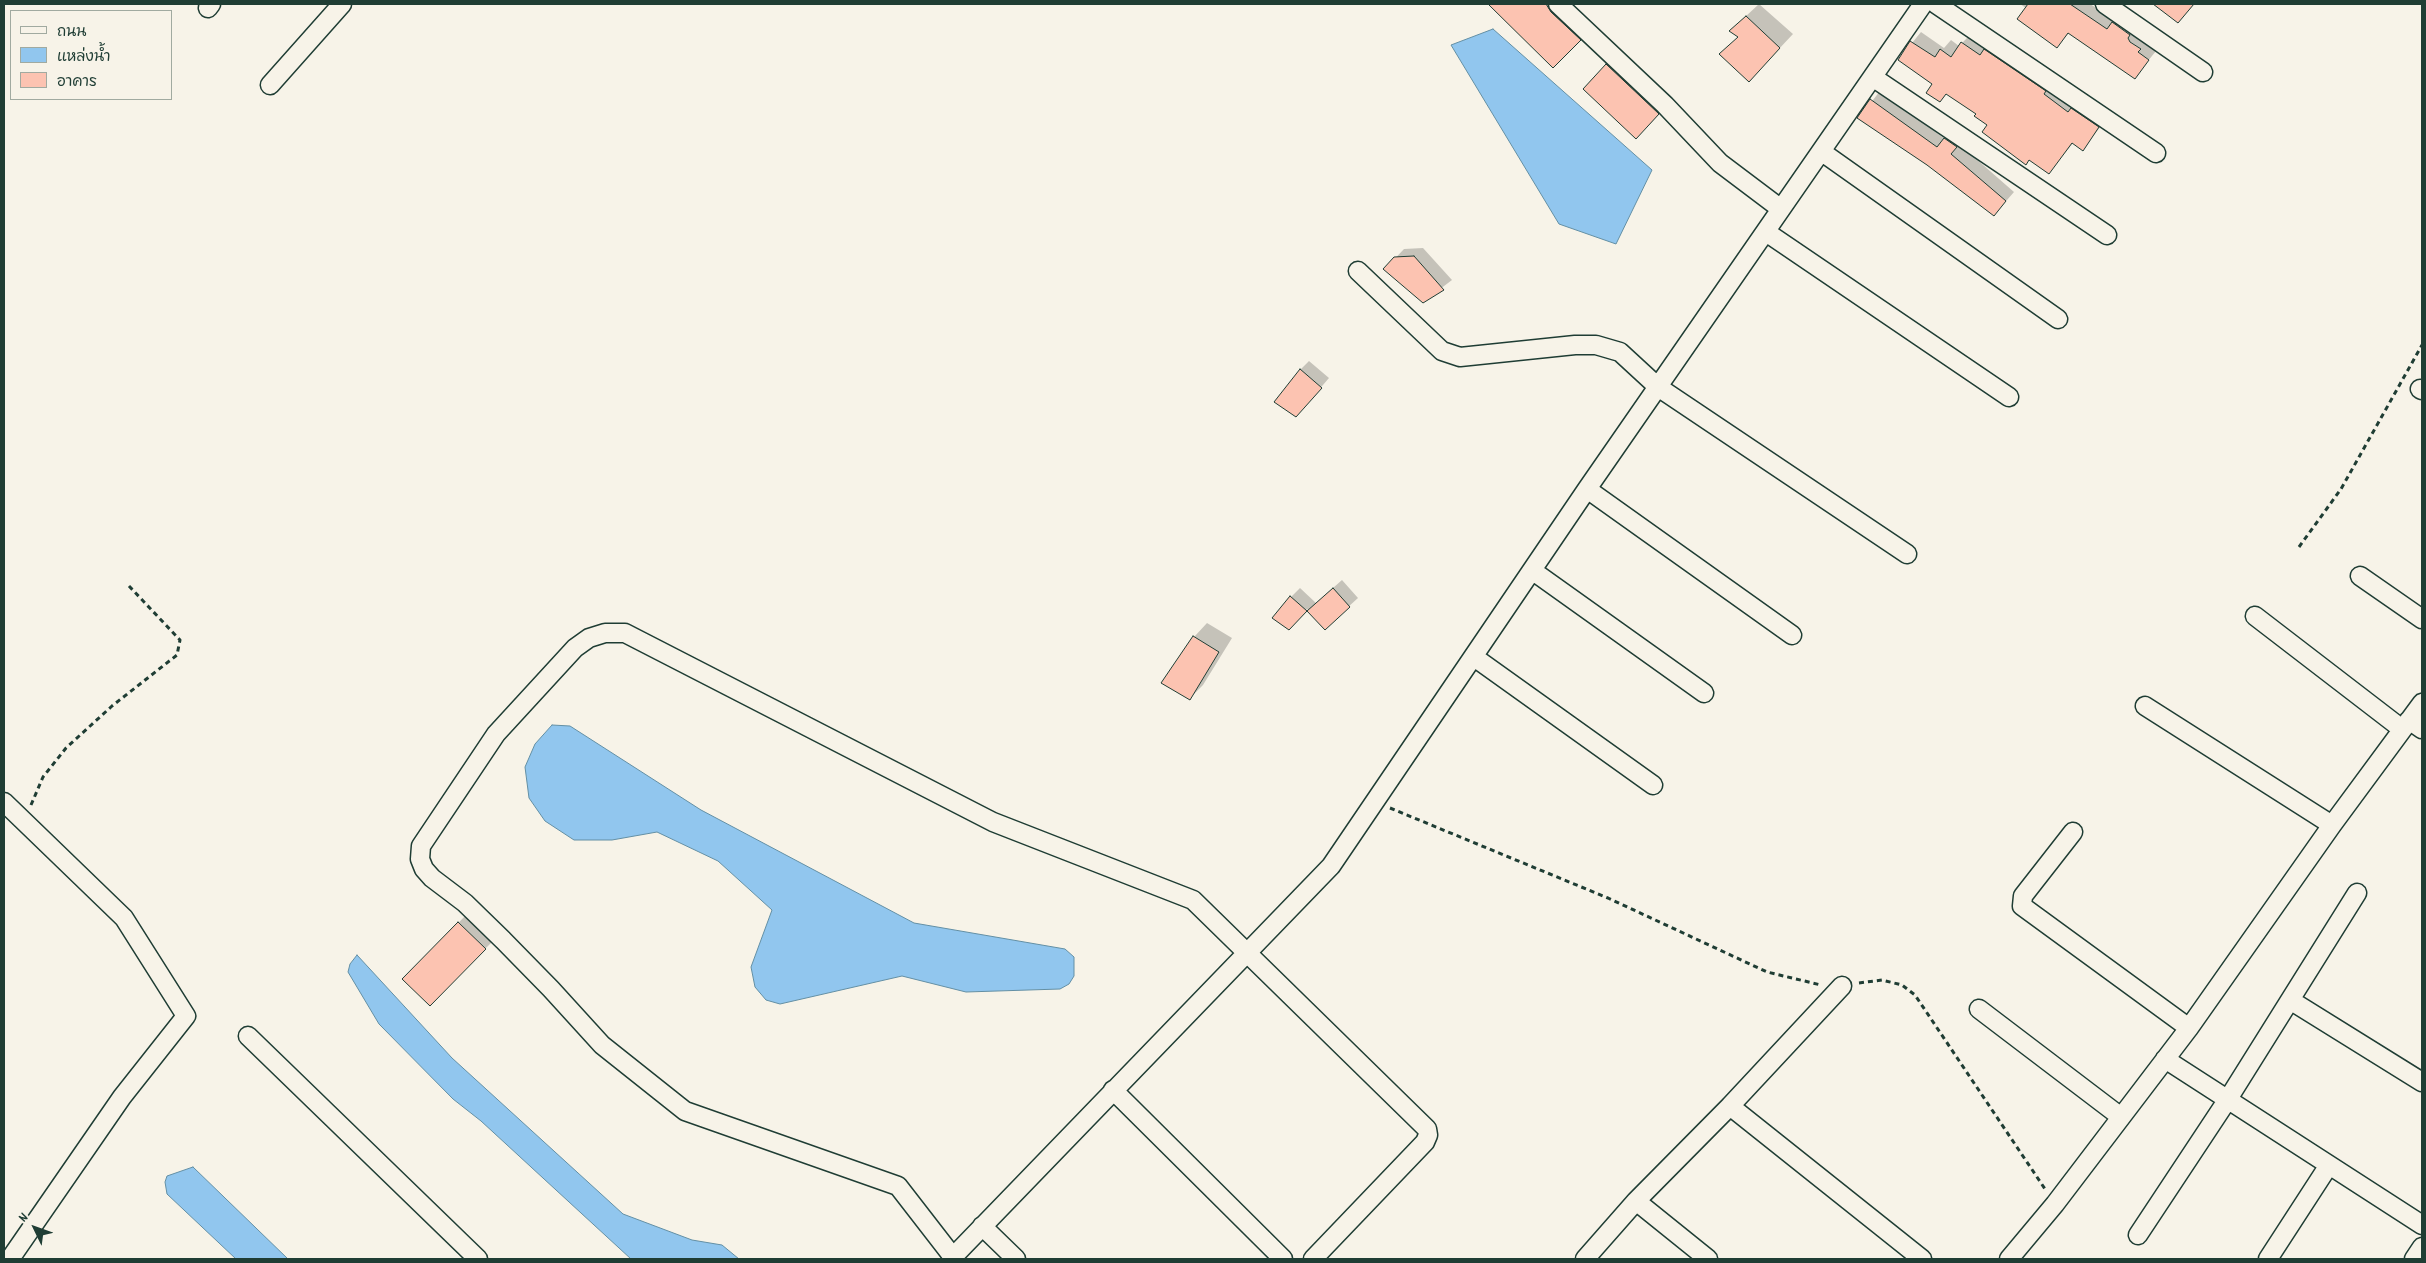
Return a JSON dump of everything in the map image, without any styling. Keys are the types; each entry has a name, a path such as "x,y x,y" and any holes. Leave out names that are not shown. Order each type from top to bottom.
{"street":[{"path":"270,85 342,4"},
{"path":"1558,4 1665,105 1720,163 1781,209"},
{"path":"1313,1259 1426,1142 1427,1129 1246,952 1193,900 993,822 625,633 605,633 590,638 575,648 496,734 422,846 420,859 424,869 432,878 465,903 497,934 551,988 602,1045 685,1111 898,1186 952,1258 1246,952 1331,866 1587,489 1874,78 1923,4"},
{"path":"1936,4 2156,153"},
{"path":"2105,4 2203,72"},
{"path":"1874,78 2107,235"},
{"path":"1822,152 2058,319"},
{"path":"1766,232 2009,397"},
{"path":"1358,271 1442,351 1460,357 1575,345 1596,345 1620,352 1658,387 1907,554"},
{"path":"1587,489 1792,635"},
{"path":"1533,571 1704,693"},
{"path":"2360,576 2422,619"},
{"path":"2255,616 2411,726"},
{"path":"1474,657 1653,785"},
{"path":"2009,1259 2055,1204 2189,1028 2332,825 2411,726 2422,703"},
{"path":"2146,706 2332,825"},
{"path":"4,802 124,918 186,1016 122,1097 10,1259"},
{"path":"2072,832 2023,896 2022,906 2189,1028"},
{"path":"2138,1234 2228,1099 2357,893"},
{"path":"1585,1259 1636,1201 1730,1106 1842,986"},
{"path":"2290,1000 2422,1082"},
{"path":"1979,1009 2121,1117"},
{"path":"248,1036 478,1259"},
{"path":"2165,1059 2422,1225"},
{"path":"1113,1090 1283,1259"},
{"path":"1730,1106 1922,1259"},
{"path":"2268,1259 2329,1165"},
{"path":"1636,1201 1708,1259"},
{"path":"982,1226 1016,1259"},
{"path":"2414,1259 2422,1247"}],"path":[{"path":"2299,548 2341,488 2422,345"},
{"path":"24,822 43,777 66,748 112,706 177,655 180,640 129,586"},
{"path":"1375,802 1608,898 1767,972 1825,986 1842,986 1882,980 1902,984 1915,995 2055,1204"}],"water":[{"path":"1493,29 1652,170 1616,244 1559,224 1451,45"},
{"path":"552,725 570,726 701,810 914,923 1065,949 1074,957 1074,976 1069,984 1060,989 966,992 902,976 780,1004 766,1000 755,987 751,967 772,910 718,861 657,832 612,840 574,840 545,821 529,798 525,767 535,744"},
{"path":"357,955 452,1058 623,1214 692,1240 722,1245 739,1259 631,1259 481,1121 453,1099 379,1024 348,972 350,964"},
{"path":"193,1167 288,1259 236,1259 167,1194 165,1182 167,1176"}],"building":[{"path":"1488,4 1546,4 1551,12 1581,40 1553,68"},
{"path":"2028,4 2070,4 2107,29 2112,22 2130,35 2128,38 2130,42 2141,49 2138,52 2149,60 2135,79 2068,33 2057,48 2017,19"},
{"path":"2153,4 2194,4 2178,23"},
{"path":"1746,16 1780,48 1749,82 1719,54 1738,37 1729,31"},
{"path":"1910,41 1935,57 1940,49 1951,57 1961,42 1980,55 1984,49 2046,91 2044,94 2068,112 2071,108 2099,127 2083,151 2072,143 2049,174 2029,160 2026,165 1982,132 1987,125 1974,116 1976,114 1946,94 1940,102 1926,93 1932,84 1898,60"},
{"path":"1606,64 1659,114 1636,139 1583,89"},
{"path":"1870,99 1937,147 1944,138 1957,147 1951,154 2006,201 1994,216 1927,165 1857,118"},
{"path":"1414,256 1444,290 1423,303 1383,269 1394,257"},
{"path":"1300,369 1322,388 1296,417 1274,402"},
{"path":"1333,588 1350,607 1325,630 1307,611"},
{"path":"1290,596 1307,611 1289,630 1272,618"},
{"path":"1193,636 1219,652 1190,700 1161,683"},
{"path":"458,922 486,949 430,1006 402,979"}]}
